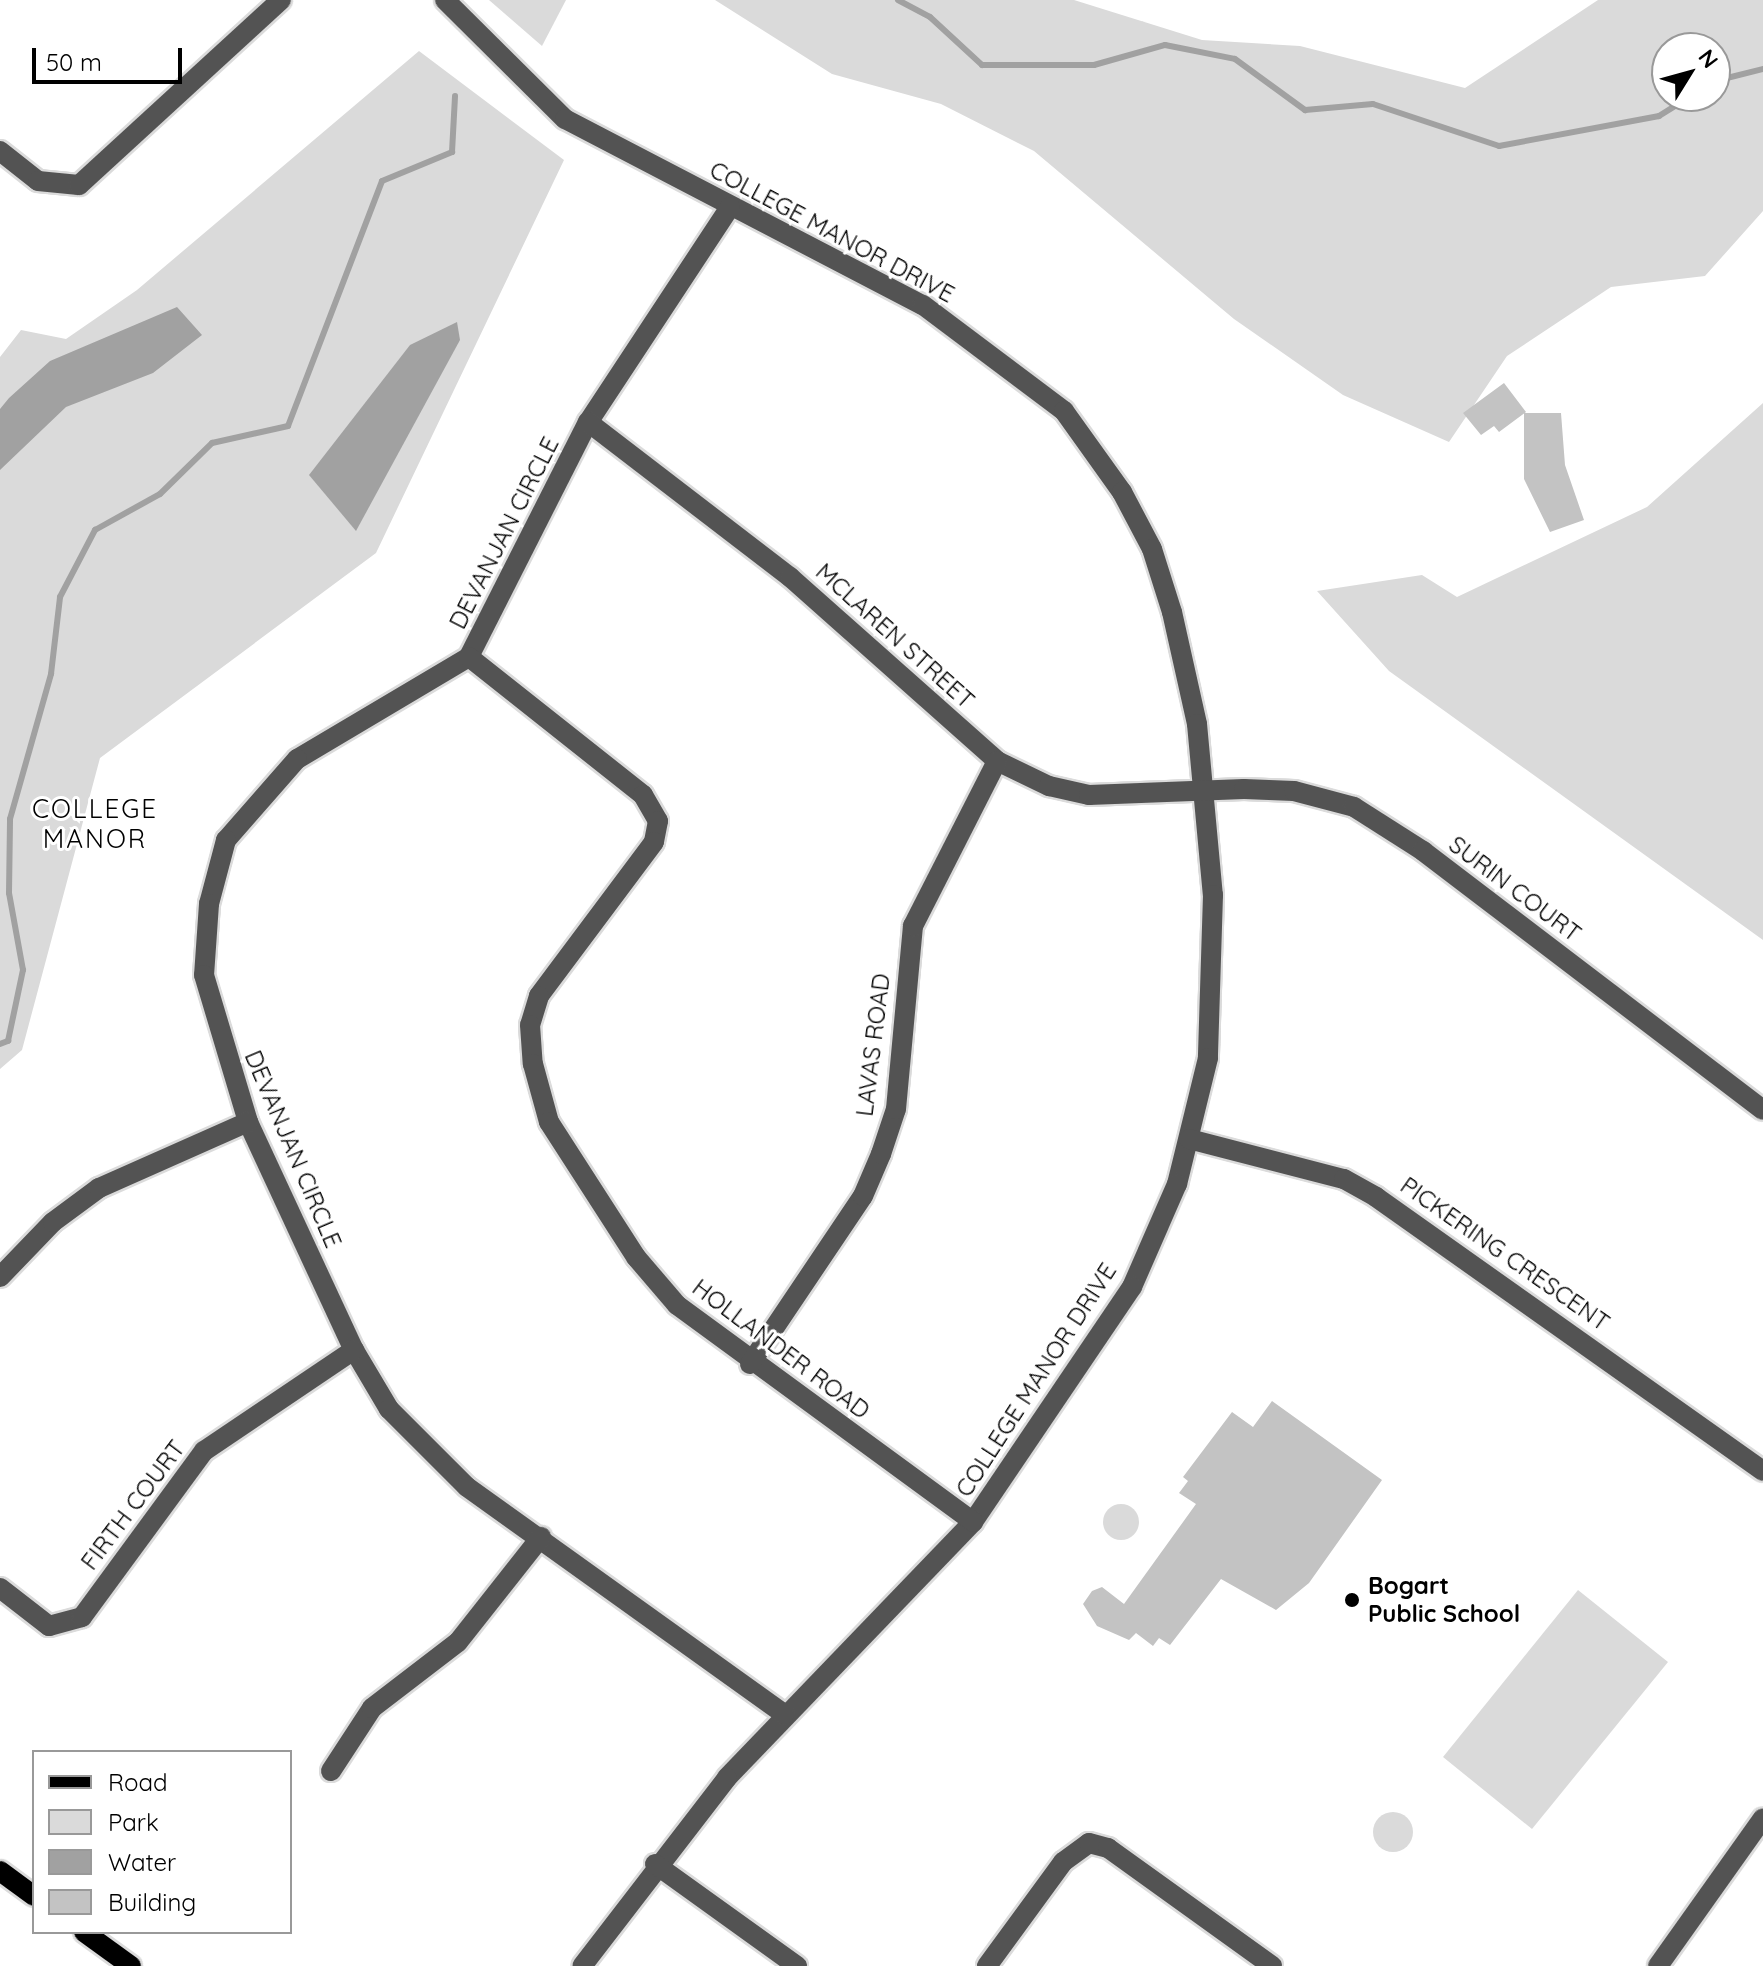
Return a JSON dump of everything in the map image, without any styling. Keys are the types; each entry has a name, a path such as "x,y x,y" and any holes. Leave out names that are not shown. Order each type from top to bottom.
{"main road":[{"path":"0,1871 32,1895"},
{"path":"87,1934 131,1966"}],"street":[{"path":"0,151 38,181 79,185 281,0"},
{"name":"COLLEGE MANOR DRIVE","path":"445,0 565,119 923,305 1064,411 1152,549 1186,662 1202,787 1215,990 1189,1139 1132,1287 973,1522 784,1714 655,1864 582,1966"},
{"name":"DEVANJAN CIRCLE","path":"730,207 588,422 469,657 297,759 226,840 209,904 204,975 248,1122 354,1350 418,1444 784,1714"},
{"name":"MCLAREN STREET","path":"588,422 790,577 997,761 1049,786 1089,795 1202,787"},
{"name":"HOLLANDER ROAD","path":"469,657 643,795 658,821 654,842 539,996 530,1025 533,1064 549,1122 636,1257 677,1305 750,1364 973,1522"},
{"name":"LAVAS ROAD","path":"750,1364 875,1168 896,1109 913,926 997,761"},
{"name":"SURIN COURT","path":"1202,787 1294,791 1384,823 1763,1110"},
{"path":"0,1277 53,1222 99,1188 248,1122"},
{"name":"PICKERING CRESCENT","path":"1189,1139 1344,1179 1376,1197 1763,1471"},
{"name":"FIRTH COURT","path":"0,1588 49,1626 82,1617 204,1451 354,1350"},
{"path":"331,1771 372,1708 458,1642 541,1537"},
{"path":"1658,1966 1763,1818"},
{"path":"987,1966 1063,1862 1089,1843 1108,1848 1272,1966"},
{"path":"655,1864 797,1966"}],"green space":[{"path":"489,0 566,0 542,46"},
{"path":"715,0 1074,0 1202,40 1300,46 1465,88 1598,0 1763,0 1763,211 1705,276 1611,287 1507,356 1449,442 1343,395 1234,319 1034,151 941,104 832,74"},
{"path":"419,51 564,160 376,553 100,758 22,1050 0,1069 0,357 21,330 66,339 137,290"},
{"path":"1763,403 1763,940 1389,671 1317,591 1422,575 1457,597 1647,507"},
{"path":"1121,1504 1134,1509 1139,1522 1134,1535 1121,1540 1108,1535 1103,1522 1108,1509"},
{"path":"1578,1590 1668,1662 1532,1829 1443,1757"},
{"path":"1393,1812 1407,1818 1413,1832 1407,1846 1393,1852 1379,1846 1373,1832 1379,1818"}],"water":[{"path":"177,307 202,335 153,373 66,407 0,470 0,409 9,398 50,361"},
{"path":"457,322 460,340 356,531 309,475 410,345"}],"building":[{"path":"1504,383 1526,412 1499,432 1494,426 1481,435 1463,413"},
{"path":"1524,413 1561,413 1565,465 1584,520 1550,532 1524,479"},
{"path":"1272,1401 1382,1480 1309,1583 1276,1610 1221,1579 1170,1645 1159,1638 1153,1646 1136,1633 1129,1640 1097,1626 1083,1604 1092,1591 1102,1587 1124,1604 1196,1504 1179,1493 1188,1481 1183,1477 1232,1412 1253,1427"}],"waterway":[{"path":"898,0 930,17 982,65 1094,65 1165,45 1235,59 1305,110 1373,104 1499,146 1659,116 1665,112"},
{"path":"1731,77 1763,69"},
{"path":"0,1044 8,1041 23,970 9,893 10,819 51,674 60,597 95,530 160,494 212,443 288,426 382,181 452,152 455,96"}],"place":[{"name":"Bogart Public School","path":"1352,1600"}],"district":[{"name":"COLLEGE MANOR","path":"95,824"}]}
